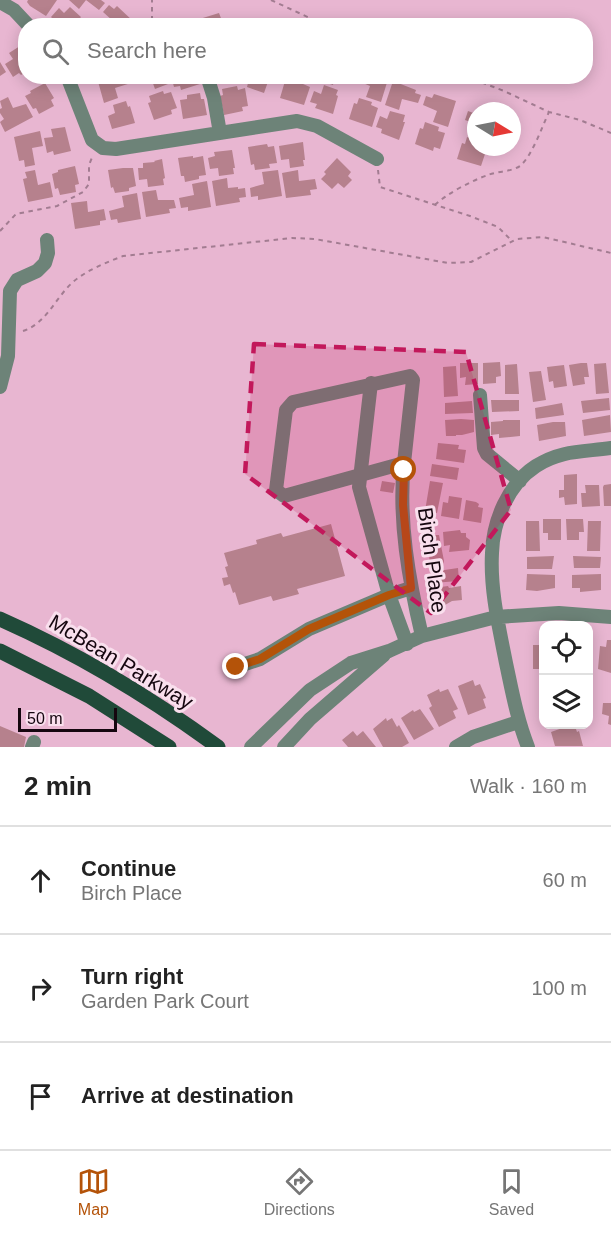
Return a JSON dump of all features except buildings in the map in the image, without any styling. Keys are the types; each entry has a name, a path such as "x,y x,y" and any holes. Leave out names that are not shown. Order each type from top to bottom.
{"main road":[{"name":"McBean Parkway","path":"0,619 60,647 109,675 176,717 218,747"},
{"path":"0,651 89,696 169,747"}],"street":[{"path":"0,2 14,10 22,18"},
{"path":"70,84 92,140 103,148 116,149 297,121 317,126 377,159"},
{"path":"210,84 220,133"},
{"path":"0,387 8,356 9,298 12,285 16,280 37,271 45,263 48,253 47,240"},
{"name":"Birch Place","path":"371,383 410,376 413,380 404,463 403,505 411,588 422,636"},
{"path":"404,463 360,474 284,496 276,490 286,410 293,402 371,383 360,474 359,487 389,595 407,644"},
{"path":"480,395 484,448 487,454 520,480"},
{"path":"528,747 518,722 496,617 492,553 500,513 520,480 536,466 569,452 611,448"},
{"path":"236,667 260,659 309,629 411,588"},
{"path":"251,747 310,690 351,663 389,651 422,636 496,617 559,613 611,617"},
{"path":"284,747 310,719 389,651"},
{"path":"456,747 474,737 518,722"}],"path":[{"path":"152,0 152,18"},
{"path":"271,0 310,18"},
{"path":"486,84 549,112 580,120 611,133"},
{"path":"435,205 441,198 488,175 521,165 534,145 549,112"},
{"path":"0,231 16,213 62,204 87,188 90,165 97,144"},
{"path":"377,159 380,188 498,227 512,241"},
{"path":"9,333 25,331 37,325 72,283 97,266 123,256 292,238 315,239 448,263 471,262 517,238 543,237 611,253"}],"highlighted area":[{"path":"254,344 466,352 511,510 431,613 245,474"}],"route":[{"path":"236,667 260,659 309,629 411,588 403,505 404,470"}]}
